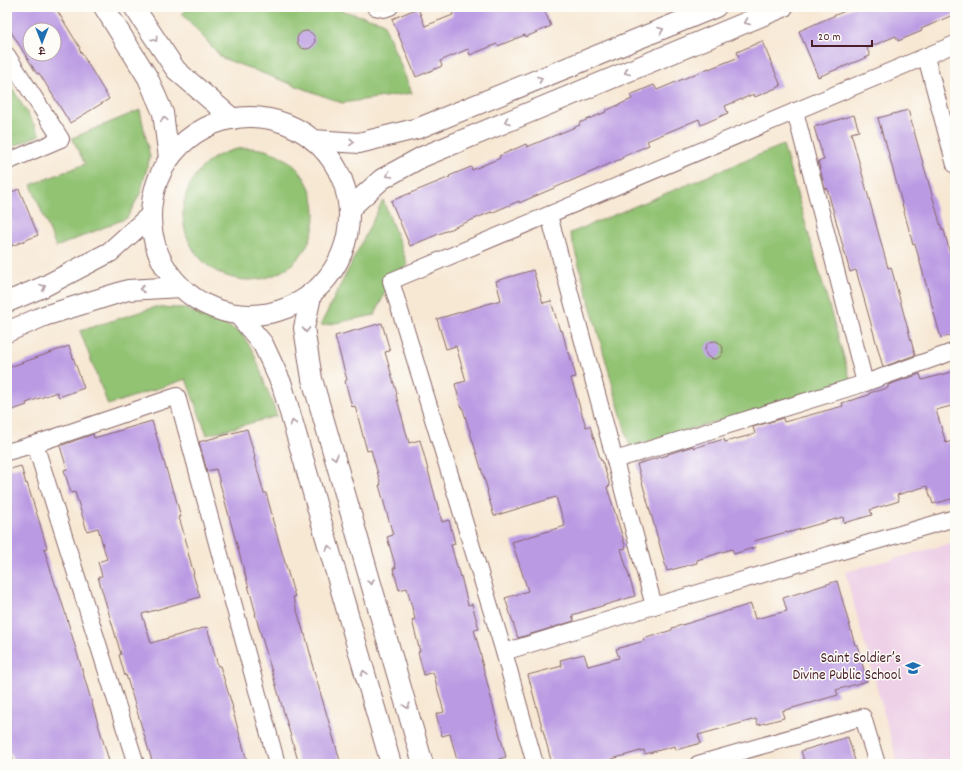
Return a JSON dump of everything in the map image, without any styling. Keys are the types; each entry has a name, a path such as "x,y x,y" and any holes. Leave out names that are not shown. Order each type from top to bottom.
{"street":[{"path":"104,7 148,78 163,113 169,158"},
{"path":"134,7 176,70 233,119"},
{"path":"375,7 384,9 390,7"},
{"path":"313,140 359,143 419,128 716,7"},
{"path":"349,209 382,179 422,157 783,7"},
{"path":"535,764 504,652 391,281 955,44"},
{"path":"7,55 61,139 7,162"},
{"path":"926,57 955,165"},
{"path":"795,112 865,383"},
{"path":"257,118 274,120 301,131 313,140 329,157 340,176 344,185 349,209 347,238 335,267 327,279 321,286 298,303 274,312 259,315 239,315 221,312 197,301 183,291 162,264 157,254 150,225 152,195 158,176 169,158 178,148 201,130 233,119 257,118"},
{"path":"549,215 654,606"},
{"path":"7,302 44,287 110,252 150,216"},
{"path":"7,332 44,316 128,290 180,287"},
{"path":"312,292 304,328 312,379 423,764"},
{"path":"239,315 263,344 282,384 391,764"},
{"path":"615,460 865,383 955,352"},
{"path":"7,452 177,396 278,764"},
{"path":"35,444 136,764"},
{"path":"504,652 654,606 955,518"},
{"path":"703,763 863,717 878,764"}],"shaded area":[{"name":"Saint Soldier’s Divine Public School","path":"955,542 955,764 898,764 845,572"}],"green space":[{"path":"192,7 329,7 383,22 412,93 342,103 222,58 182,13"},
{"path":"7,79 40,135 7,149"},
{"path":"140,110 150,157 140,194 127,218 56,247 31,185 85,164 72,138"},
{"path":"783,145 851,382 630,447 570,233"},
{"path":"249,148 274,153 291,163 300,172 310,189 315,214 310,239 300,256 291,265 274,275 249,280 224,275 207,265 198,256 188,239 183,214 188,189 198,172 207,163 224,153"},
{"path":"383,200 408,265 392,276 375,315 320,326"},
{"path":"155,307 183,308 217,321 240,332 253,351 277,416 207,435 186,379 108,405 80,331"}],"building":[{"path":"7,7 55,7 109,99 70,123 39,73 37,74 30,62 62,62 62,22 22,22 22,50 7,25"},
{"path":"450,7 543,7 551,26 526,37 525,35 498,46 497,44 470,55 468,49 440,61 442,66 416,77 392,19 418,8 425,26 453,15"},
{"path":"854,7 955,7 955,14 921,29 922,31 898,41 896,36 867,48 870,56 818,77 799,31"},
{"path":"306,31 312,34 315,40 312,46 306,49 300,46 297,40 300,34"},
{"path":"762,41 781,86 755,97 754,94 725,106 728,113 701,125 699,119 647,141 649,145 573,180 410,246 391,201 471,167 472,170 500,158 499,156 526,144 527,147 580,125 579,123 632,99 630,95 654,85 657,90 739,57 737,52"},
{"path":"908,110 942,230 944,230 955,273 955,334 941,338 915,244 913,245 878,118"},
{"path":"854,115 859,131 851,133 888,268 891,267 915,355 883,367 856,270 850,272 827,188 825,189 818,161 824,160 814,127"},
{"path":"19,189 38,235 12,246 12,244 7,246 7,194"},
{"path":"533,270 543,303 551,301 560,331 562,330 568,353 569,352 576,377 571,378 586,427 590,426 610,486 607,487 626,548 621,549 635,596 572,615 574,621 518,638 505,598 528,591 512,542 565,526 556,497 494,516 487,492 488,491 455,384 466,381 456,346 446,349 437,319 501,300 496,281"},
{"path":"382,323 390,351 385,352 409,443 420,440 442,522 449,520 455,544 451,545 468,605 472,604 479,629 474,630 506,757 499,759 500,764 458,764 450,734 442,736 436,714 444,712 433,672 424,675 412,620 415,619 407,588 399,590 393,568 396,568 387,537 393,535 379,485 381,485 371,450 367,451 355,406 352,407 345,381 347,380 335,336"},
{"path":"714,341 720,344 723,350 720,356 714,359 708,356 705,350 708,344"},
{"path":"69,346 84,388 59,397 57,392 26,403 27,405 7,412 7,368"},
{"path":"955,371 955,405 936,410 946,443 955,440 955,498 933,504 927,486 897,495 899,501 870,510 872,515 844,523 843,517 754,541 756,547 734,554 732,549 697,560 697,563 667,571 637,464 693,446 694,448 724,439 725,442 755,434 753,427 783,418 784,422 843,406 842,403 888,388 888,385 920,374 922,380"},
{"path":"152,421 181,517 179,517 200,597 142,614 151,643 207,627 218,666 220,666 233,708 248,764 153,764 126,675 125,676 119,655 121,654 98,577 102,576 98,562 107,559 98,528 87,531 75,492 71,493 64,470 67,469 60,446 93,434 94,438"},
{"path":"247,429 341,764 299,764 255,614 216,469 207,471 199,442"},
{"path":"21,466 47,548 44,549 65,612 109,761 98,764 14,764 11,753 7,754 7,470"},
{"path":"837,581 867,681 836,690 838,695 782,711 784,718 758,725 756,719 698,735 701,743 676,750 675,746 645,754 644,750 612,759 613,764 552,764 528,675 562,666 560,660 584,654 588,666 619,658 616,649 644,641 643,639 672,630 672,628 751,604 755,619 787,611 783,598"},
{"path":"848,737 856,764 805,764 801,751"}],"place":[{"name":"Saint Soldier’s Divine Public School","path":"913,668"}]}
